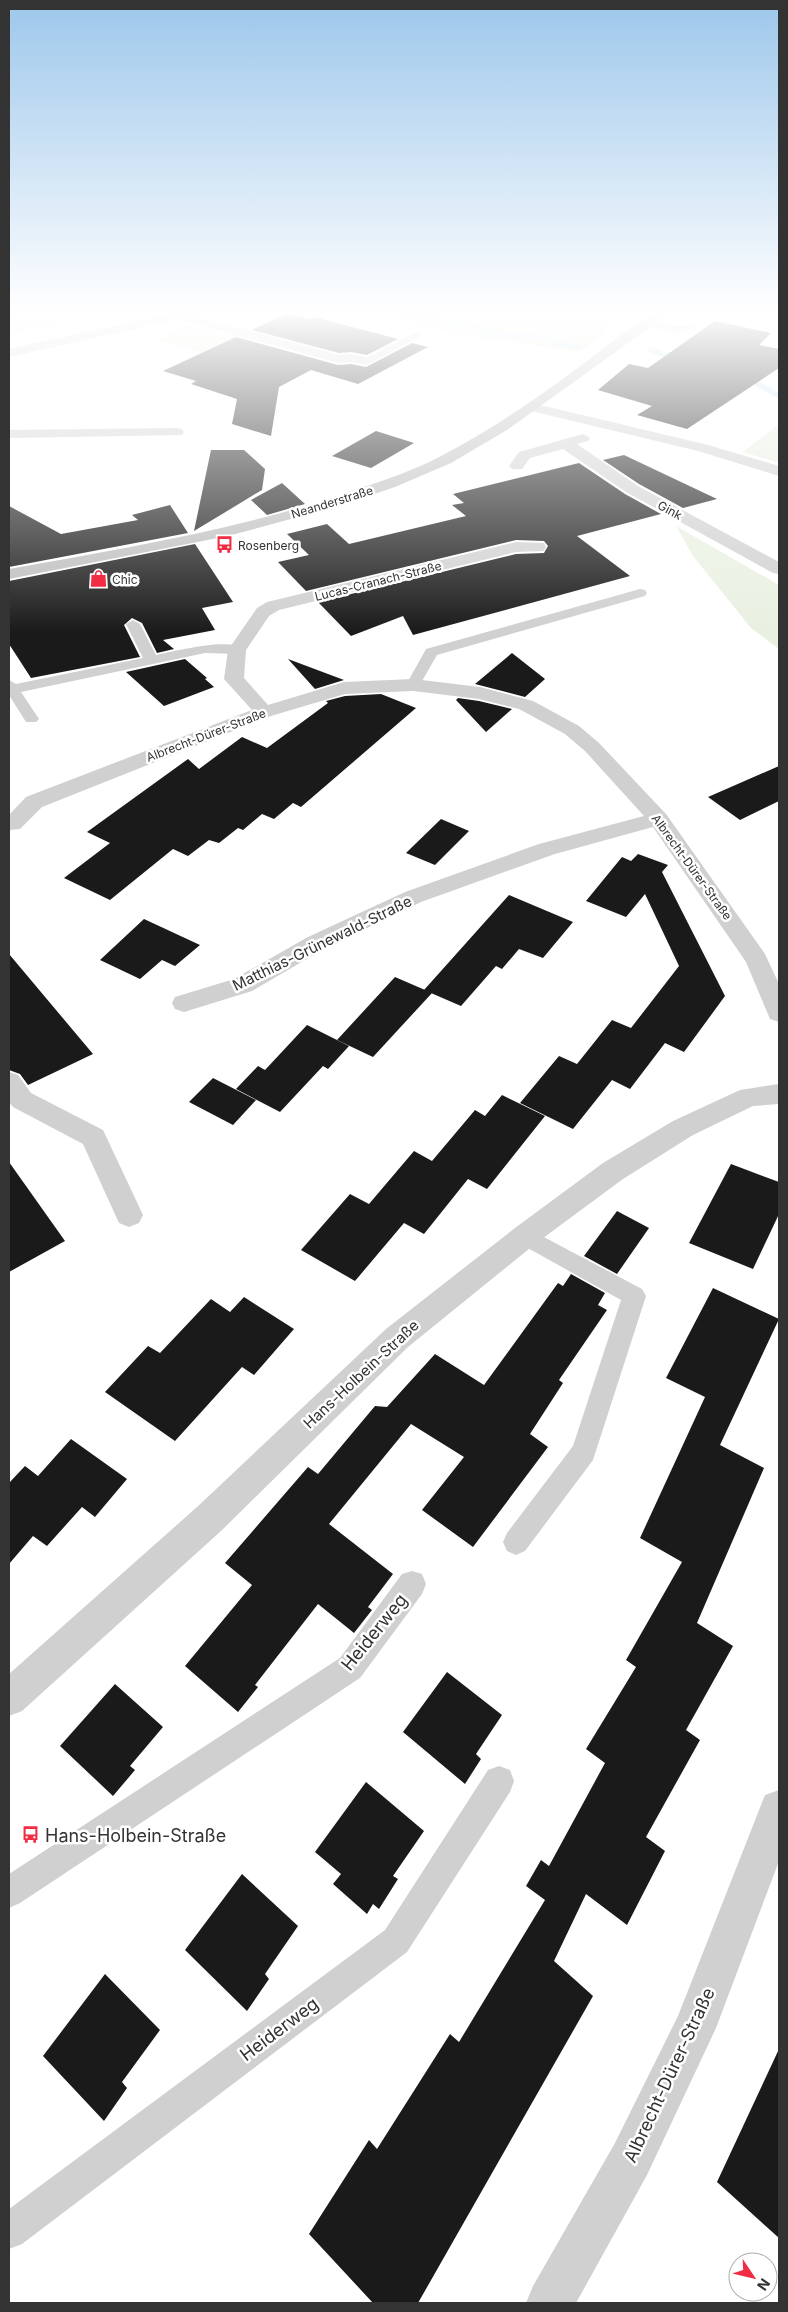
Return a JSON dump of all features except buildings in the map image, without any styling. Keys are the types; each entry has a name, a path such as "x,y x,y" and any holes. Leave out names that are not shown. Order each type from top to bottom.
{"main road":[{"name":"Neanderstraße","path":"9,574 239,528 339,502 442,462 516,418"}],"street":[{"path":"580,418 702,448 779,471"},
{"path":"517,466 524,455 595,435 612,425"},
{"path":"9,434 178,432"},
{"name":"Gink","path":"566,444 632,489 779,569"},
{"name":"Lucas-Cranach-Straße","path":"264,712 234,678 238,650 263,612 273,606 516,547 538,547"},
{"name":"Albrecht-Dürer-Straße","path":"12,824 34,802 264,712 344,688 413,685 480,693 526,705 572,730 592,747 658,819 757,960 779,1013"},
{"name":"Matthias-Grünewald-Straße","path":"184,1003 243,985 316,942 413,897 547,849 658,819"},
{"path":"9,1082 22,1100 93,1137 129,1215"},
{"name":"Hans-Holbein-Straße","path":"9,1698 210,1519 397,1338 525,1236 613,1171 683,1128 749,1097 779,1094"},
{"name":"Albrecht-Dürer-Straße","path":"550,2303 631,2159 695,2028 779,1809"}],"lane":[{"path":"413,685 431,652 640,593"},
{"path":"133,624 152,660"},
{"path":"31,719 11,687 205,649 238,650"},
{"path":"516,1542 584,1452 634,1296 525,1236"},
{"name":"Heiderweg","path":"9,1892 350,1668 412,1584"},
{"name":"Heiderweg","path":"9,2231 396,1942 499,1781"}],"green space":[{"path":"779,424 779,463 743,452"},
{"path":"676,526 779,585 779,649 751,628 693,556"}],"place":[{"name":"Rosenberg","path":"224,545"},
{"name":"Chic","path":"98,579"},
{"name":"Hans-Holbein-Straße","path":"31,1835"}]}
